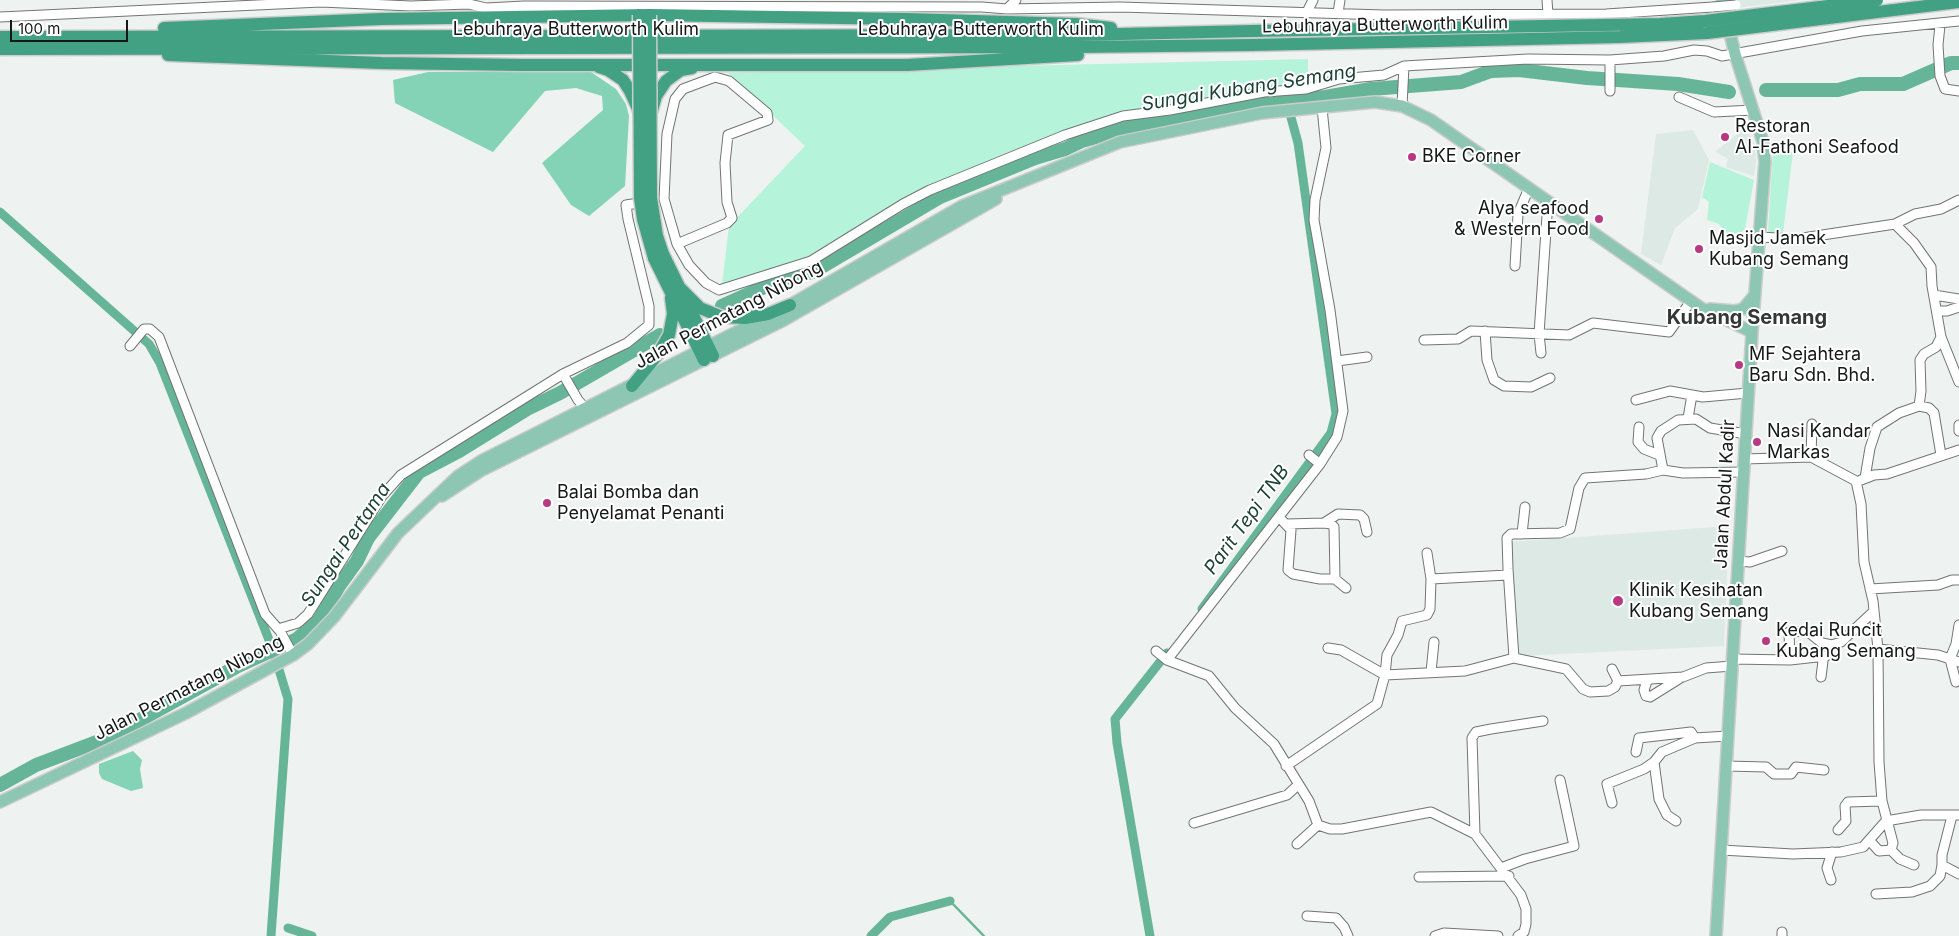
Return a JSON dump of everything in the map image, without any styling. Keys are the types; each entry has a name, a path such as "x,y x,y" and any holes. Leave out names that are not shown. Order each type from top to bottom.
{"highway":[{"name":"Lebuhraya Butterworth Kulim","path":"0,49 70,43 1076,35 1152,32 1660,24 1705,21 1877,0"},
{"name":"Lebuhraya Butterworth Kulim","path":"0,37 70,43 1152,47 1707,34 1959,2"},
{"path":"645,15 645,113 640,198 643,219 658,256 706,354"},
{"path":"70,43 187,26 381,19 645,15 1076,24 1152,32"},
{"path":"70,43 187,57 381,64 591,65 907,65 1076,56 1152,47"},
{"path":"645,113 666,81 680,70 719,64"},
{"path":"591,65 608,70 623,80 645,113"},
{"path":"675,290 700,308 722,317 745,318 768,314 790,305"},
{"path":"632,386 658,354 669,335 675,290"}],"main road":[{"name":"Jalan Abdul Kadir","path":"1716,936 1754,296 1765,162 1763,142 1753,108 1718,3"},
{"name":"Jalan Permatang Nibong","path":"427,503 457,488 482,470 706,354 962,206 1120,142 1262,113 1404,101 1696,305 1752,332"},
{"name":"Jalan Permatang Nibong","path":"0,802 13,793 186,713 268,667 289,653 308,644 334,617 398,532 458,476 481,461 581,404 632,386 784,320 1052,168"},
{"path":"1696,305 1734,312 1748,306 1754,296"}],"street":[{"path":"1007,9 1016,0"},
{"path":"1031,0 1038,8"},
{"path":"1307,12 1313,0"},
{"path":"1338,13 1340,0"},
{"path":"1547,0 1548,14"},
{"path":"1861,0 1862,31"},
{"path":"0,17 321,2 411,6 471,2 486,8 724,3 1007,9 1120,7 1384,15 1606,14 1718,3 1736,5"},
{"path":"677,244 727,223 732,218 727,202 725,163 728,135 768,120 767,113 729,81 715,78 683,89 675,99 666,134 664,199 677,244 689,266 706,283 719,290 811,261 903,204 930,190 998,162 1123,116 1170,110 1264,92 1319,87 1339,79 1384,75 1405,69 1528,59 1610,64 1694,50 1707,51 1722,56 1736,56 1862,31 1940,25 1959,21"},
{"path":"1940,25 1938,45 1940,76 1945,89 1959,91"},
{"path":"1610,64 1610,89"},
{"path":"1404,101 1405,69"},
{"path":"1678,97 1714,112 1753,108"},
{"path":"1318,825 1309,801 1274,744 1235,708 1209,676 1162,656 1279,517 1337,437 1343,411 1337,361 1314,220 1315,200 1326,148 1322,108"},
{"path":"1515,266 1518,214 1529,188"},
{"path":"279,630 298,623 308,614 382,496 401,475 627,343 649,325 649,306 626,205 664,199"},
{"path":"1758,237 1796,239 1895,224 1915,214 1941,209 1959,200"},
{"path":"1541,353 1540,334 1548,201"},
{"path":"1895,224 1914,242 1931,267 1942,337 1959,382"},
{"path":"1934,295 1959,299"},
{"path":"1424,340 1458,338 1471,331 1485,330 1572,334 1593,322 1669,332 1696,305"},
{"path":"1937,311 1947,311 1959,307"},
{"path":"130,346 144,329 150,328 159,337 265,614 279,630 289,653"},
{"path":"1485,330 1487,360 1494,380 1504,386 1531,387 1550,378"},
{"path":"1918,406 1921,391 1920,360 1924,354 1936,347 1942,337"},
{"path":"1337,361 1367,357"},
{"path":"565,378 581,404"},
{"path":"1636,400 1670,391 1712,397 1748,393"},
{"path":"1688,418 1692,395"},
{"path":"1891,850 1893,843 1882,801 1878,648 1874,611 1864,562 1861,480 1877,427 1880,423 1918,406 1929,408 1934,413 1941,455"},
{"path":"1663,470 1657,438 1661,431 1678,420 1696,419 1710,428 1746,434"},
{"path":"1812,424 1812,457"},
{"path":"1959,425 1959,432"},
{"path":"1639,427 1638,442 1644,449 1660,455"},
{"path":"1744,459 1812,457 1861,480 1887,474 1959,450"},
{"path":"1309,455 1319,463"},
{"path":"1514,658 1507,538 1511,534 1560,534 1570,529 1579,488 1584,478 1646,474 1663,470 1683,473 1743,472"},
{"path":"1522,534 1525,507"},
{"path":"1324,523 1338,514 1360,515 1364,519 1367,532"},
{"path":"1279,517 1292,530 1288,570 1293,574 1320,579 1335,579 1346,588"},
{"path":"1287,524 1324,523 1331,524 1334,527 1335,579"},
{"path":"1738,561 1750,562 1782,551"},
{"path":"1286,766 1377,704 1385,675 1387,655 1398,635 1402,620 1427,615 1430,608 1431,579 1427,553"},
{"path":"1431,579 1508,574"},
{"path":"1870,589 1938,586 1952,580 1959,580"},
{"path":"1790,660 1790,632 1807,631 1822,643 1832,645 1847,637 1874,611"},
{"path":"1956,682 1955,661 1959,625"},
{"path":"1431,672 1434,642"},
{"path":"1328,648 1342,650 1385,675 1464,671 1514,658 1566,669 1586,691 1608,691 1615,687 1618,681"},
{"path":"1878,648 1938,654 1955,661"},
{"path":"1647,681 1644,690 1646,696 1650,697 1683,677 1706,668 1732,662 1790,660 1823,656 1820,677"},
{"path":"1612,669 1618,681"},
{"path":"1618,681 1647,681 1683,677"},
{"path":"1475,834 1472,738 1476,732 1543,721"},
{"path":"1636,752 1639,738 1691,732 1695,738"},
{"path":"1612,803 1607,784 1644,769 1654,762 1662,752 1695,738 1728,736"},
{"path":"1654,762 1659,799 1667,815 1676,821"},
{"path":"1726,766 1766,767 1774,774 1791,774 1796,767 1824,770"},
{"path":"1501,868 1525,859 1574,846 1560,780"},
{"path":"1194,823 1287,795 1298,785"},
{"path":"1838,830 1846,821 1845,806 1848,802 1882,801"},
{"path":"1318,825 1330,829 1342,829 1431,812 1475,834 1509,876 1521,895 1526,909 1526,924 1520,936"},
{"path":"1721,850 1793,854 1841,852 1863,847 1886,821 1921,815 1955,815 1942,855 1940,876 1930,886 1912,892 1876,894"},
{"path":"1297,844 1318,825"},
{"path":"1869,840 1879,851 1891,850 1900,859 1914,865"},
{"path":"1831,880 1827,868 1832,852"},
{"path":"1942,865 1959,874"},
{"path":"1418,877 1509,876"},
{"path":"1307,916 1336,918 1344,927 1348,936"},
{"path":"1435,936 1444,933 1498,936"}],"shaded area":[{"path":"1735,0 1801,0 1737,8"},
{"path":"1746,127 1755,145 1756,162 1754,176 1726,167 1728,159 1715,152"},
{"path":"1693,130 1709,160 1698,209 1675,228 1661,265 1641,254 1656,134"},
{"name":"Klinik Kesihatan Kubang Semang","path":"1729,526 1724,646 1519,656 1513,626 1510,542"}],"green space":[{"path":"1308,59 1308,81 1199,98 1109,117 1003,154 903,199 809,258 722,285 729,226 805,146 728,73"},
{"path":"428,72 591,72 616,89 626,104 629,116 625,186 589,216 571,205 542,163 603,110 602,96 576,88 545,91 493,152 395,103 393,80"},
{"path":"1773,149 1793,152 1783,233 1768,232"},
{"path":"1710,162 1754,180 1745,229 1735,240 1728,237 1719,224 1707,220 1709,202 1702,197"},
{"path":"133,751 142,760 140,769 143,788 131,791 102,779 99,773 99,764"}],"waterway":[{"name":"Sungai Kubang Semang","path":"1766,90 1838,90 1860,84 1903,84 1951,63 1959,63"},
{"name":"Sungai Kubang Semang","path":"722,306 782,279 813,272 940,197 1035,158 1065,149 1082,141 1136,125 1172,122 1215,109 1246,104 1325,97 1371,89 1461,82 1491,71 1519,70 1587,78 1678,84 1729,92"},
{"name":"Parit Tepi TNB","path":"1202,609 1331,433 1336,414 1298,143 1286,99"},
{"path":"0,212 149,344 160,363 273,650 288,699 271,936"},
{"name":"Sungai Pertama","path":"0,785 36,765 107,738 236,667 297,639 319,620 339,586 357,561 368,538 419,472 459,451 527,409 560,393 660,335"},
{"name":"Parit Tepi TNB","path":"1150,936 1117,743 1115,719 1167,653"},
{"path":"950,901 984,936"},
{"path":"871,936 890,917 950,901"},
{"path":"288,928 312,936"}],"place":[{"name":"Restoran Al-Fathoni Seafood","path":"1725,137"},
{"name":"BKE Corner","path":"1412,157"},
{"name":"Alya seafood & Western Food","path":"1599,219"},
{"name":"Masjid Jamek Kubang Semang","path":"1699,249"},
{"name":"MF Sejahtera Baru Sdn. Bhd.","path":"1739,365"},
{"name":"Nasi Kandar Markas","path":"1757,442"},
{"name":"Balai Bomba dan Penyelamat Penanti","path":"547,503"},
{"name":"Klinik Kesihatan Kubang Semang","path":"1618,601"},
{"name":"Kedai Runcit Kubang Semang","path":"1766,641"}],"district":[{"name":"Kubang Semang","path":"1747,318"}]}
